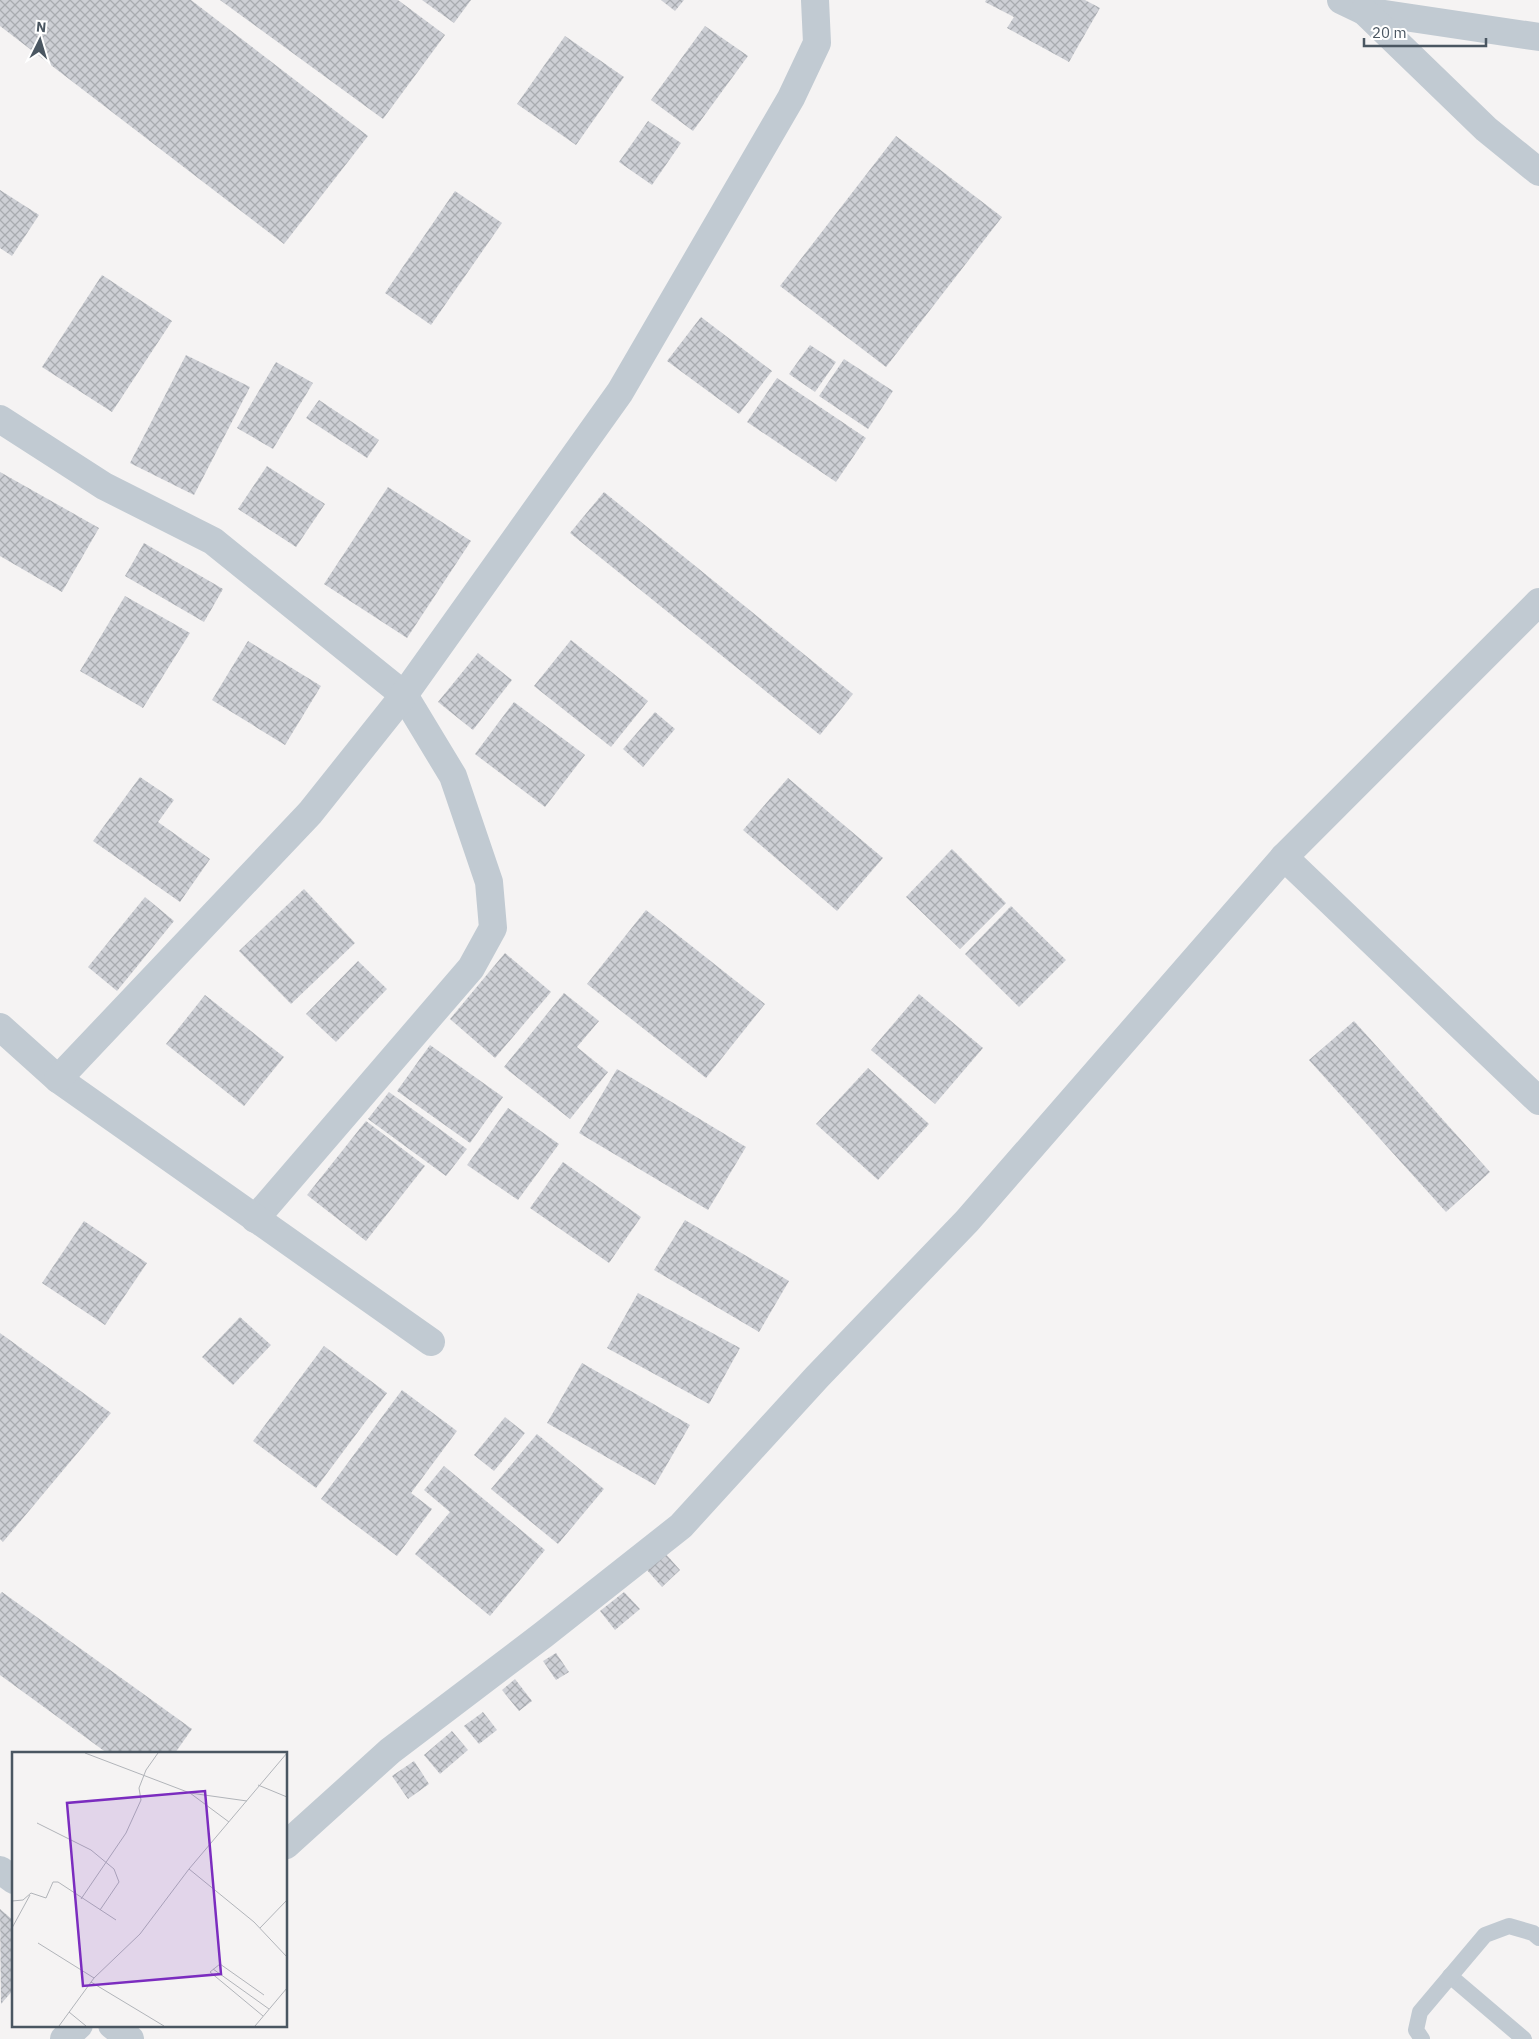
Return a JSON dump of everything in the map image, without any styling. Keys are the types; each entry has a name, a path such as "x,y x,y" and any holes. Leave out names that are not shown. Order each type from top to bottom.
{"street":[{"path":"58,1079 310,813 404,695 620,392 791,98 817,43 815,0"},
{"path":"1352,5 1539,37"},
{"path":"1352,5 1486,129 1539,172"},
{"path":"0,419 104,486 213,541 404,695 453,776 488,882 493,928 471,968 255,1218"},
{"path":"288,1843 390,1751 543,1635 681,1526 817,1377 967,1221 1284,857 1539,602"},
{"path":"1284,857 1539,1101"},
{"path":"0,1027 58,1079 431,1342"},
{"path":"0,1870 12,1879"},
{"path":"64,2039 78,2026"},
{"path":"113,2026 130,2039"}],"lane":[{"path":"1422,2039 1416,2030 1420,2012 1485,1935 1509,1926 1533,1933 1539,1938"},
{"path":"1450,1976 1524,2039"}],"building":[{"path":"0,0 191,0 368,136 284,244 0,26"},
{"path":"220,0 398,0 445,35 383,119"},
{"path":"422,0 471,0 454,23"},
{"path":"661,0 684,0 675,11"},
{"path":"986,0 1085,0 1100,8 1069,62 1007,28 1014,17 985,2"},
{"path":"705,26 748,56 693,131 651,100"},
{"path":"565,36 624,77 576,145 517,104"},
{"path":"648,121 681,143 652,185 619,162"},
{"path":"896,136 1002,217 886,367 780,286"},
{"path":"0,190 39,215 12,256 0,248"},
{"path":"455,191 502,223 431,325 385,293"},
{"path":"102,275 172,321 112,412 42,367"},
{"path":"701,317 772,371 739,414 667,361"},
{"path":"810,345 836,362 815,392 789,374"},
{"path":"186,355 250,387 194,495 130,463"},
{"path":"844,359 893,391 868,429 819,396"},
{"path":"276,362 313,383 273,449 237,428"},
{"path":"777,378 866,438 836,482 747,422"},
{"path":"319,400 379,440 367,458 306,418"},
{"path":"267,466 325,504 296,547 238,509"},
{"path":"0,472 99,528 62,592 0,556"},
{"path":"388,487 471,541 407,638 324,584"},
{"path":"604,492 853,694 820,735 570,533"},
{"path":"144,543 223,589 204,622 125,576"},
{"path":"125,596 190,633 143,708 80,671"},
{"path":"571,640 648,701 611,747 534,686"},
{"path":"248,641 321,686 285,745 212,700"},
{"path":"478,653 512,680 473,730 438,702"},
{"path":"514,702 585,755 545,807 475,754"},
{"path":"655,712 675,729 643,767 623,749"},
{"path":"140,777 174,800 158,822 210,859 180,902 93,841"},
{"path":"788,778 883,858 837,911 743,830"},
{"path":"952,849 1006,903 960,949 906,897"},
{"path":"304,889 355,943 291,1004 239,951"},
{"path":"145,897 174,921 117,991 88,967"},
{"path":"1011,906 1066,960 1019,1007 965,954"},
{"path":"646,910 765,1004 706,1078 587,984"},
{"path":"505,953 551,992 495,1058 450,1019"},
{"path":"358,961 387,989 336,1042 306,1014"},
{"path":"564,993 599,1021 577,1047 608,1072 570,1119 504,1067"},
{"path":"919,994 983,1048 935,1104 871,1050"},
{"path":"205,995 284,1057 244,1106 166,1044"},
{"path":"1354,1021 1490,1172 1446,1212 1309,1060"},
{"path":"430,1045 503,1097 470,1143 397,1091"},
{"path":"868,1068 929,1124 878,1180 816,1124"},
{"path":"617,1069 746,1147 708,1210 579,1133"},
{"path":"389,1092 467,1149 446,1176 368,1119"},
{"path":"508,1108 559,1144 518,1200 467,1165"},
{"path":"366,1121 425,1166 366,1241 307,1195"},
{"path":"563,1162 641,1217 609,1263 530,1208"},
{"path":"685,1220 789,1281 759,1332 654,1270"},
{"path":"84,1221 147,1263 105,1325 42,1283"},
{"path":"638,1293 740,1348 709,1404 607,1348"},
{"path":"240,1317 271,1345 233,1385 202,1357"},
{"path":"0,1333 111,1413 3,1542 0,1539"},
{"path":"324,1346 387,1393 316,1488 253,1441"},
{"path":"582,1363 690,1425 655,1485 547,1423"},
{"path":"402,1390 457,1431 411,1493 432,1509 397,1556 321,1499"},
{"path":"505,1417 525,1433 494,1471 474,1455"},
{"path":"537,1434 604,1489 558,1544 491,1489"},
{"path":"444,1466 545,1550 490,1616 415,1554 450,1512 424,1490"},
{"path":"664,1552 680,1570 662,1587 646,1569"},
{"path":"2,1592 192,1729 176,1752 106,1752 0,1675 0,1594"},
{"path":"624,1592 640,1609 615,1630 600,1611"},
{"path":"556,1653 569,1672 556,1680 543,1661"},
{"path":"515,1679 532,1701 519,1711 502,1690"},
{"path":"483,1712 497,1730 479,1744 464,1726"},
{"path":"452,1731 468,1750 440,1774 424,1755"},
{"path":"414,1761 429,1784 408,1799 392,1776"},
{"path":"0,1909 12,1919 12,1991 1,2004"}]}
